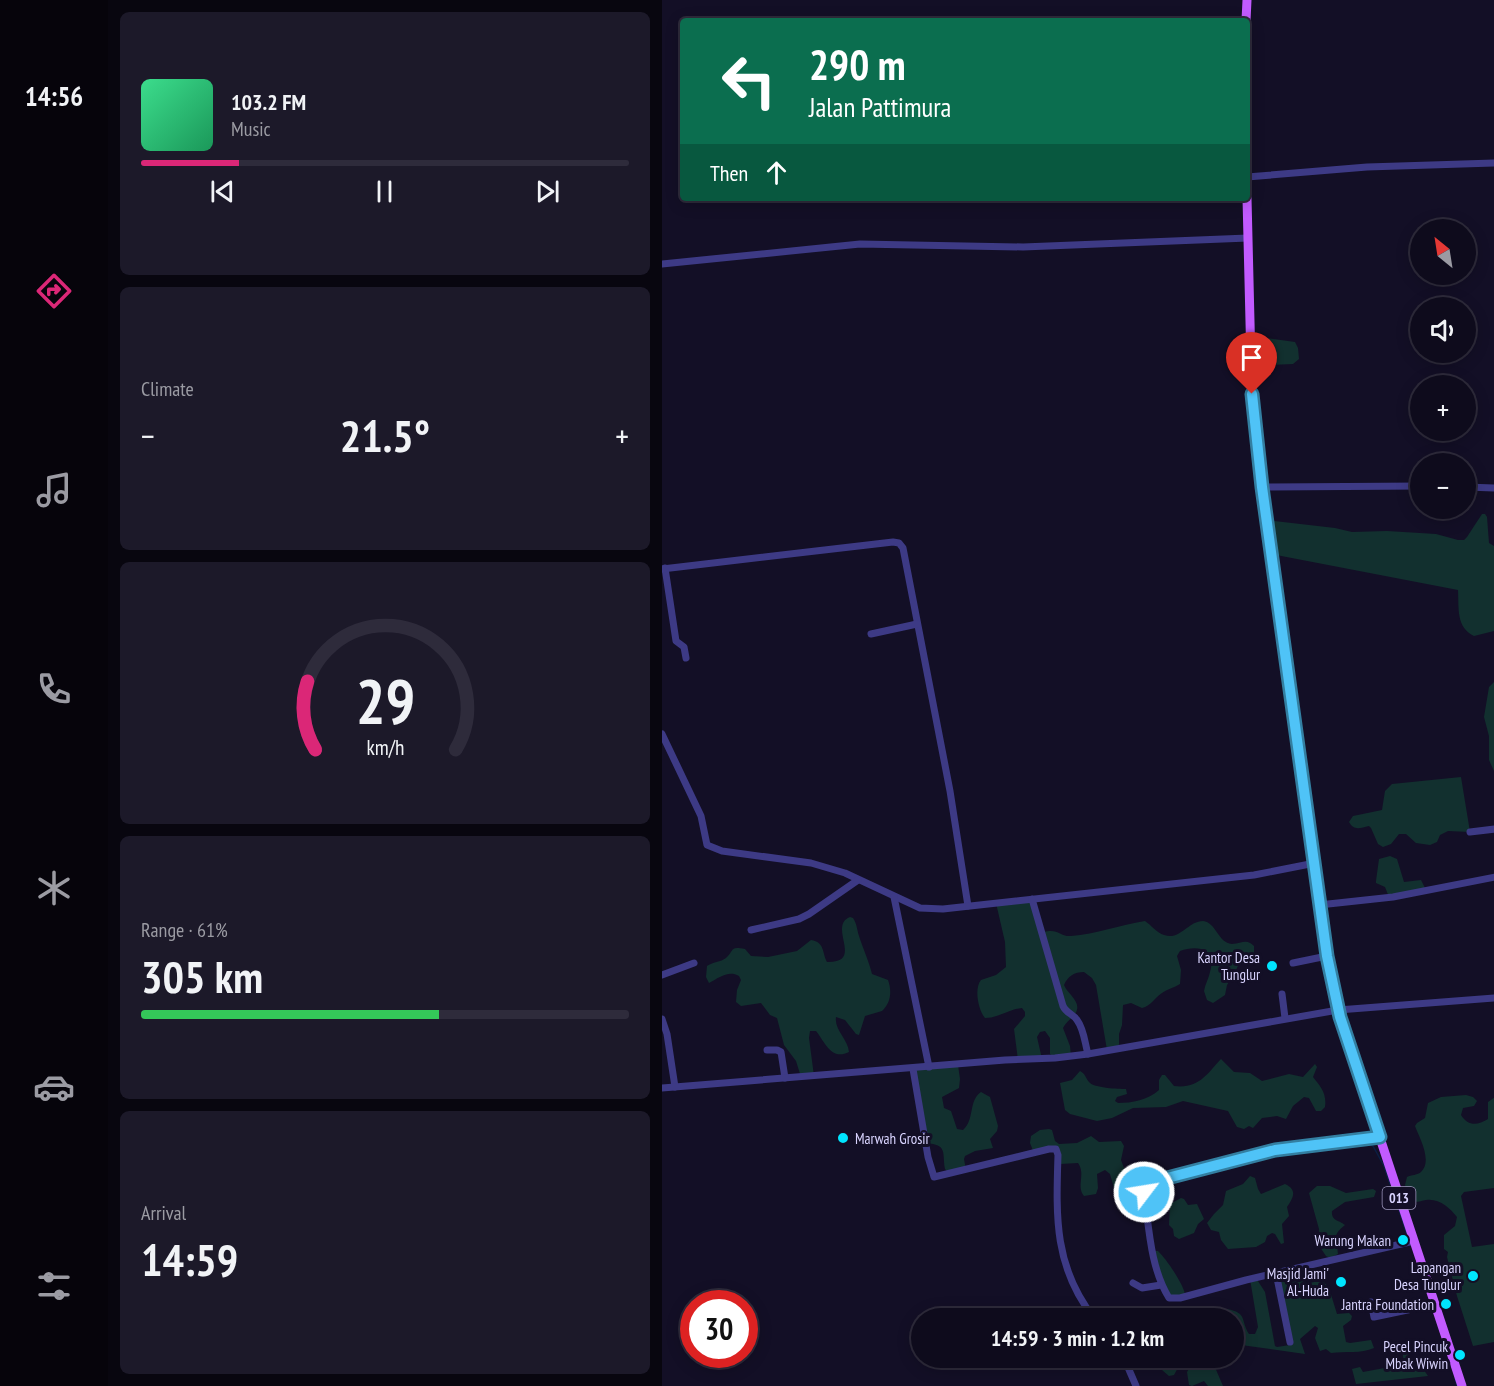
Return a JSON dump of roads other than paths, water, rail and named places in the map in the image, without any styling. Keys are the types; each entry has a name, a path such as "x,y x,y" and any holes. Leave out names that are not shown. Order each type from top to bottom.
{"main road":[{"path":"1246,18 1247,0"},
{"name":"013","path":"1247,201 1252,404 1327,956 1338,1010 1432,1305 1462,1386"}],"street":[{"path":"1250,177 1367,167 1494,163"},
{"path":"662,264 860,244 1023,247 1248,238"},
{"path":"1262,487 1410,486"},
{"path":"1476,487 1494,488"},
{"path":"686,658 684,647 677,641 664,569 899,543 903,548 950,791 968,906"},
{"path":"871,634 917,624"},
{"path":"662,734 701,816 707,845 710,847 811,863 837,870 928,910 1254,875 1315,863"},
{"path":"1470,832 1494,830"},
{"path":"1319,906 1393,897 1494,877"},
{"path":"751,930 799,919 858,880"},
{"path":"894,897 929,1067"},
{"path":"1032,898 1063,1006 1077,1018 1088,1054"},
{"path":"1293,963 1327,956"},
{"path":"662,975 694,963"},
{"path":"1282,994 1285,1018"},
{"path":"662,1088 1005,1060 1055,1058 1338,1010 1494,998"},
{"path":"662,1019 667,1034 675,1087"},
{"path":"767,1050 781,1052 785,1078"},
{"path":"913,1069 928,1157 934,1177 1056,1149 1058,1155 1056,1215 1063,1255 1074,1290 1087,1308"},
{"path":"1380,1137 1275,1150 1148,1183 1144,1192 1155,1262 1162,1285 1169,1298 1172,1299 1411,1241"},
{"path":"1276,1273 1289,1342"},
{"path":"1133,1283 1142,1288 1162,1285"},
{"path":"1371,1302 1374,1317 1432,1305"},
{"path":"1128,1368 1136,1386"}],"waterway":[{"path":"1364,1142 1373,1146 1384,1166 1390,1184"},
{"path":"1392,1188 1409,1241"},
{"path":"1418,1268 1426,1292"},
{"path":"1455,1378 1457,1386"}],"place":[{"name":"Kantor Desa Tunglur","path":"1272,966"},
{"name":"Marwah Grosir","path":"843,1138"},
{"name":"Warung Makan","path":"1403,1240"},
{"name":"Lapangan Desa Tunglur","path":"1473,1276"},
{"name":"Masjid Jami' Al-Huda","path":"1341,1282"},
{"name":"Jantra Foundation","path":"1446,1304"},
{"name":"Pecel Pincuk Mbak Wiwin","path":"1460,1355"}]}
